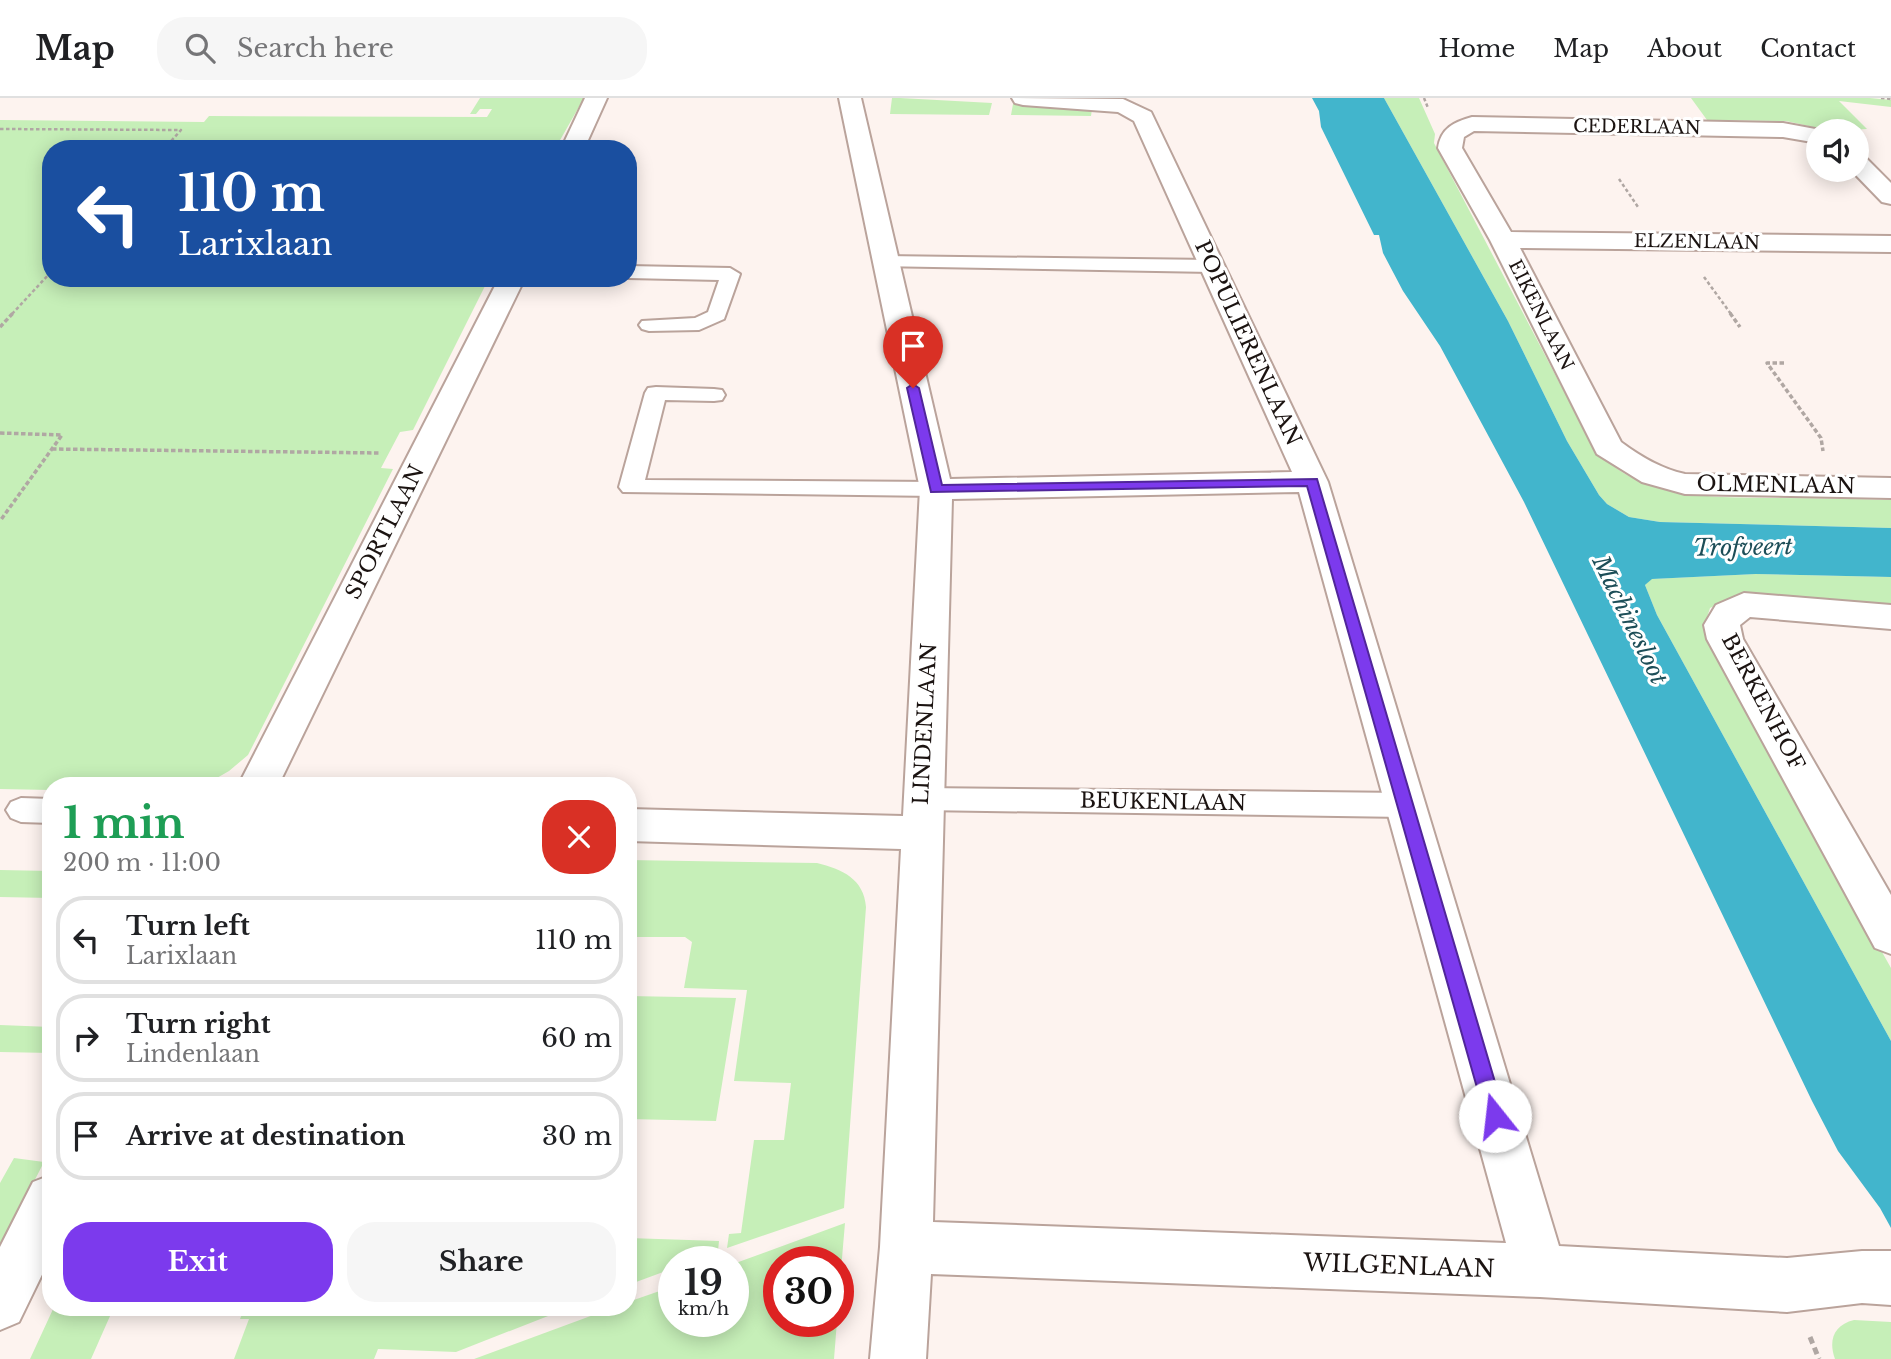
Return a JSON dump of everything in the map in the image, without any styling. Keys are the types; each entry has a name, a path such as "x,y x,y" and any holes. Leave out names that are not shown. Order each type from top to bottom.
{"street":[{"path":"576,140 596,98"},
{"name":"LINDENLAAN","path":"850,98 936,489 906,1247 898,1359"},
{"name":"POPULIERENLAAN","path":"1025,98 1109,104 1133,110 1143,117 1312,482 1540,1271"},
{"name":"CEDERLAAN","path":"1456,129 1472,124 1486,124 1783,130 1806,134"},
{"name":"EIKENLAAN","path":"1456,129 1450,148 1503,240 1608,447 1637,468 1660,480"},
{"path":"1869,174 1891,197"},
{"name":"ELZENLAAN","path":"1503,240 1891,244"},
{"name":"SPORTLAAN","path":"262,777 508,287"},
{"name":"OLMENLAAN","path":"1660,480 1685,484 1891,488"},
{"path":"936,489 1312,482"},
{"name":"BERKENHOF","path":"1891,617 1744,606 1729,614 1722,625 1725,639 1891,935"},
{"name":"BEUKENLAAN","path":"637,825 921,816"},
{"path":"0,1303 42,1218"},
{"name":"WILGENLAAN","path":"906,1247 1540,1271 1787,1285 1877,1277"}],"lane":[{"path":"884,262 1212,266"},
{"path":"637,272 730,274 718,315 699,324 649,325"},
{"path":"714,395 656,393 631,486 936,489"},
{"name":"BEUKENLAAN","path":"921,816 1405,805"},
{"path":"21,810 42,811"}],"path":[{"path":"1881,98 1891,99"},
{"path":"0,129 181,130 172,140"},
{"path":"1679,242 1740,327"},
{"path":"0,327 42,282"},
{"path":"1784,363 1767,363 1821,438 1823,450 1846,487"},
{"path":"0,433 62,436 0,521"},
{"path":"52,449 424,454"}],"green space":[{"path":"480,98 584,98 560,140 42,140 42,287 484,287 413,430 400,432 381,468 393,469 248,755 219,777 42,777 42,790 0,789 0,120 204,122 209,116 487,117 492,109 480,109 476,114 470,114"},
{"path":"892,98 992,103 989,115 890,114"},
{"path":"1384,98 1419,98 1435,134 1434,143 1592,445 1610,463 1651,486 1674,492 1747,498 1891,500 1891,528 1660,522 1629,517 1607,504 1567,441 1508,321"},
{"path":"1691,98 1891,100 1891,107 1839,101 1857,119 1806,119 1806,125 1786,121 1707,120"},
{"path":"1013,104 1092,109 1091,116 1011,115"},
{"path":"1756,574 1891,577 1891,605 1736,596 1710,608 1704,627 1763,741 1891,968 1891,1041 1657,615 1645,585 1651,579"},
{"path":"637,860 817,863 835,868 850,877 861,889 864,897 866,907 844,1208 733,1246 727,1246 729,1234 741,1233 754,1140 784,1140 791,1083 734,1081 747,990 684,988 692,942 685,937 637,937"},
{"path":"0,870 42,871 42,898 0,897"},
{"path":"637,996 736,998 716,1121 637,1119"},
{"path":"0,1025 42,1027 42,1053 0,1052"},
{"path":"14,1158 42,1162 0,1248 0,1183"},
{"path":"845,1223 843,1246 782,1246"},
{"path":"637,1238 719,1241 718,1246 658,1246 658,1274 637,1282"},
{"path":"763,1253 763,1337 836,1337 834,1359 474,1359 591,1316 637,1316 637,1299 658,1292 658,1337 749,1337 749,1258"},
{"path":"50,1316 110,1316 91,1359 30,1359"},
{"path":"241,1316 548,1316 456,1352 378,1349 374,1359 234,1359 249,1319 240,1319"},
{"path":"1847,1322 1891,1322 1891,1359 1835,1359 1832,1346 1834,1334"}],"water":[{"path":"1312,98 1384,98 1508,321 1567,441 1607,504 1629,517 1660,522 1891,528 1891,577 1756,574 1652,579 1645,585 1657,615 1891,1041 1891,1228 1880,1208 1838,1151 1812,1101 1524,502 1440,346 1403,291 1383,253 1379,235 1374,235 1321,127 1319,111"}],"route":[{"path":"913,388 936,489 1312,482 1495,1116"}],"water label":[{"name":"Trofveert","path":"1743,547"},
{"name":"Machinesloot","path":"1630,620"}]}
